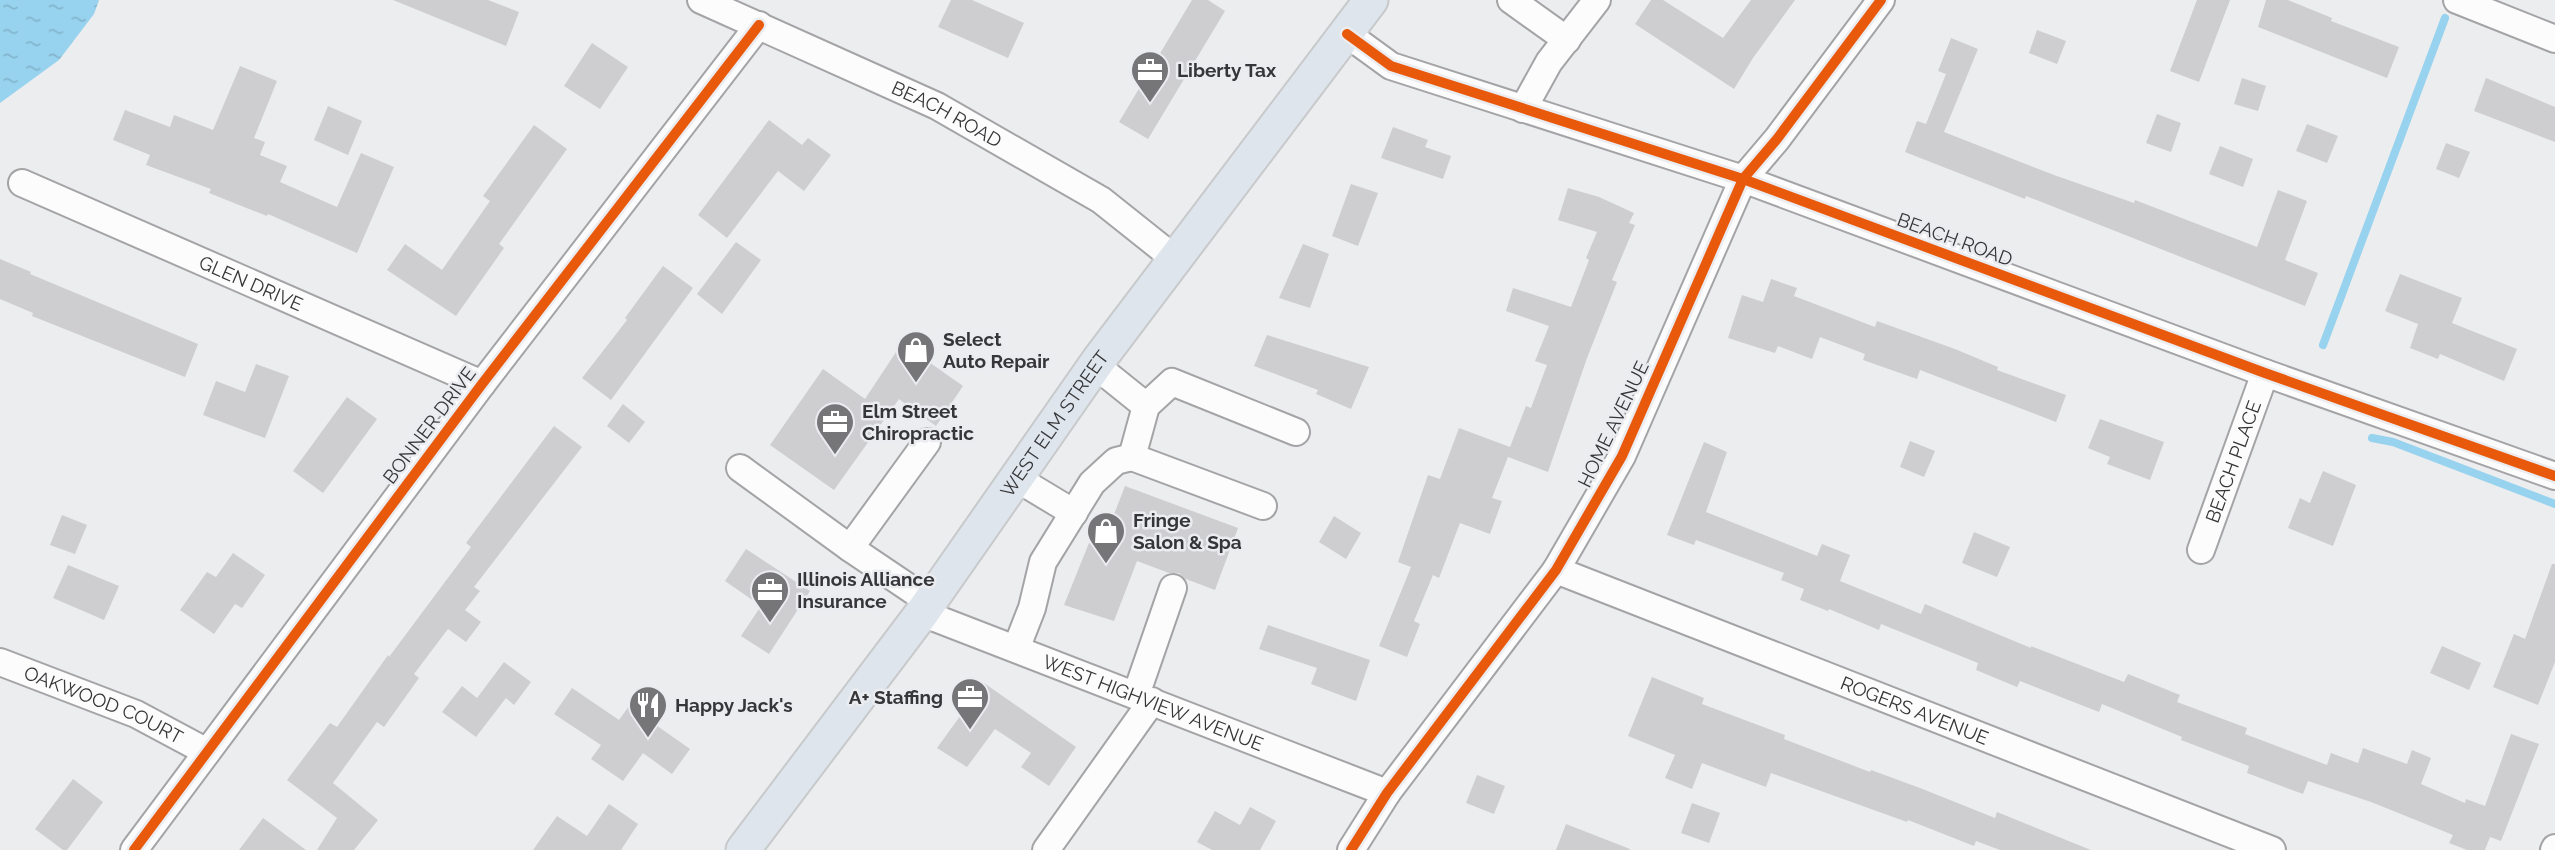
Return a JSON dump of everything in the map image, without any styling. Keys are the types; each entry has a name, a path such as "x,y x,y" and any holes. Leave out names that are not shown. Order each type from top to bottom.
{"main road":[{"name":"WEST ELM STREET","path":"743,850 926,608 1095,365 1371,0"}],"street":[{"name":"BEACH ROAD","path":"701,0 937,106 1101,200 1175,260"},
{"path":"1511,0 1573,33"},
{"path":"1523,109 1549,62 1597,0"},
{"name":"HOME AVENUE","path":"1351,850 1387,793 1556,570 1622,456 1743,179 1777,139 1881,0"},
{"path":"2457,0 2555,38"},
{"name":"BONNER DRIVE","path":"134,850 482,384 759,25"},
{"name":"BEACH ROAD","path":"1347,34 1391,66 1743,179 2265,373 2555,475"},
{"name":"GLEN DRIVE","path":"22,184 482,384"},
{"path":"1095,365 1146,406"},
{"name":"BEACH PLACE","path":"2201,550 2265,373"},
{"path":"1132,457 1146,406 1172,382 1296,432"},
{"path":"850,548 927,442"},
{"path":"1016,649 1032,608 1043,562 1092,483 1116,461 1132,457 1263,506"},
{"name":"WEST HIGHVIEW AVENUE","path":"740,468 850,548 926,608 1016,649 1387,793"},
{"path":"1016,478 1074,513"},
{"name":"ROGERS AVENUE","path":"1556,570 2272,850"},
{"path":"1046,850 1144,698 1173,588"},
{"name":"OAKWOOD COURT","path":"0,662 136,714 207,751"}],"water":[{"path":"0,0 99,0 94,14 59,60 0,103"}],"building":[{"path":"393,0 488,0 519,12 506,46"},
{"path":"951,0 972,0 1024,23 1008,58 938,27"},
{"path":"1192,0 1208,0 1225,11 1148,139 1119,122"},
{"path":"1651,0 1663,0 1723,38 1751,0 1795,0 1734,89 1635,24"},
{"path":"2197,0 2230,0 2199,82 2170,71"},
{"path":"2266,0 2288,0 2332,18 2331,21 2399,47 2387,78 2258,27"},
{"path":"2037,30 2066,41 2057,64 2029,53"},
{"path":"1951,38 1978,49 1944,132 2054,175 2134,203 2135,200 2257,247 2278,190 2307,201 2285,260 2318,273 2305,306 2026,196 2025,199 1905,152 1917,121 1926,124 1946,74 1938,71"},
{"path":"592,43 628,67 600,109 564,86"},
{"path":"240,66 277,81 254,138 265,142 260,155 287,166 280,182 337,207 361,153 394,167 357,253 268,214 267,216 209,193 211,189 146,165 150,155 113,140 125,110 170,127 174,115 213,130"},
{"path":"2242,78 2266,86 2258,111 2234,104"},
{"path":"2486,78 2555,107 2555,142 2474,111"},
{"path":"328,106 362,121 348,155 314,140"},
{"path":"2157,114 2181,123 2171,152 2146,143"},
{"path":"769,120 802,145 808,138 831,155 804,191 778,171 727,238 698,215"},
{"path":"2307,124 2338,136 2327,163 2296,151"},
{"path":"534,125 567,149 499,244 504,248 456,316 387,270 405,244 442,270 490,201 483,196"},
{"path":"1393,127 1428,140 1425,147 1451,156 1443,179 1381,158"},
{"path":"2446,143 2470,152 2459,178 2436,169"},
{"path":"2220,146 2253,159 2243,187 2209,174"},
{"path":"1351,184 1378,193 1358,246 1332,236"},
{"path":"1568,188 1599,197 1634,213 1629,223 1635,225 1612,280 1617,282 1587,358 1548,472 1508,457 1492,498 1502,501 1490,534 1460,523 1439,578 1433,575 1414,621 1420,624 1407,657 1379,646 1411,567 1398,562 1428,475 1440,479 1459,428 1510,447 1526,406 1531,408 1547,365 1535,361 1549,326 1506,311 1513,288 1571,307 1589,260 1586,258 1597,232 1558,220"},
{"path":"736,242 761,260 722,314 697,294"},
{"path":"1303,244 1329,254 1310,308 1279,298"},
{"path":"0,259 198,344 185,377 32,316 33,313 0,299"},
{"path":"663,266 693,288 611,400 582,378 627,320 625,318"},
{"path":"2400,274 2462,298 2452,323 2517,349 2504,381 2440,354 2438,359 2410,348 2418,324 2385,311"},
{"path":"1771,279 1797,288 1794,296 1875,327 1877,321 1955,349 1998,367 1997,370 2066,395 2056,422 1920,370 1917,379 1863,360 1865,354 1820,337 1812,359 1778,346 1775,353 1728,338 1742,295 1763,302"},
{"path":"1267,335 1369,367 1351,409 1316,394 1318,390 1254,366"},
{"path":"902,343 963,386 936,426 899,399 834,490 770,445 823,369 865,399"},
{"path":"256,364 289,376 265,438 203,415 216,381 245,392"},
{"path":"347,397 377,419 323,493 293,471"},
{"path":"623,404 645,422 629,443 607,426"},
{"path":"2100,419 2164,442 2150,480 2107,464 2110,457 2088,448"},
{"path":"554,426 582,447 474,587 480,591 465,610 481,622 466,642 448,629 414,674 419,678 384,727 377,722 333,783 378,820 354,850 317,850 337,818 287,780 330,723 337,727 471,547 466,543"},
{"path":"1910,441 1935,451 1924,477 1900,467"},
{"path":"1704,442 1727,452 1706,512 1817,556 1822,544 1850,555 1840,581 1921,614 1925,604 2031,648 2124,682 2128,674 2180,695 2177,702 2247,728 2245,734 2327,765 2331,753 2358,763 2363,748 2407,764 2412,750 2431,758 2421,784 2465,803 2466,799 2485,806 2511,734 2539,744 2501,841 2490,837 2485,850 2467,850 2449,843 2453,835 2371,802 2308,781 2303,794 2247,773 2249,766 2181,740 2182,737 2102,704 2099,712 2020,681 2017,687 1976,670 1978,663 1881,624 1879,630 1800,600 1804,589 1781,580 1784,573 1696,540 1694,545 1667,535"},
{"path":"2323,471 2356,485 2333,546 2288,528 2300,498 2310,503"},
{"path":"1125,486 1238,528 1215,590 1186,579 1179,573 1169,573 1137,561 1114,621 1064,605 1089,543 1101,548"},
{"path":"62,515 87,525 75,554 50,545"},
{"path":"1334,516 1361,533 1346,559 1319,542"},
{"path":"1974,532 2010,547 1997,577 1962,563"},
{"path":"746,549 810,591 769,654 741,636 761,606 725,581"},
{"path":"233,553 265,575 242,608 235,604 214,634 180,610 207,572 216,577"},
{"path":"2552,564 2555,564 2555,662 2538,705 2493,687 2514,634 2525,639"},
{"path":"68,565 119,586 104,620 53,598"},
{"path":"1268,625 1370,660 1356,701 1311,684 1317,668 1259,649"},
{"path":"2442,646 2481,663 2469,690 2430,673"},
{"path":"504,662 531,682 514,705 506,698 476,737 442,712 462,686 477,698"},
{"path":"1652,677 1704,698 1702,704 1785,735 1784,739 1995,818 1997,812 2091,850 2000,850 1976,841 1974,846 1908,820 1907,822 1771,773 1766,787 1702,763 1692,789 1665,778 1675,755 1628,736"},
{"path":"984,683 1076,747 1049,786 1021,767 1031,753 995,729 967,767 937,748"},
{"path":"572,688 619,720 629,706 690,749 672,774 643,753 623,781 591,759 601,745 554,714"},
{"path":"1477,775 1505,786 1494,814 1466,803"},
{"path":"73,779 103,802 67,850 63,850 35,829"},
{"path":"1692,803 1720,813 1709,843 1681,833"},
{"path":"609,804 638,824 621,850 533,850 557,816 587,836"},
{"path":"1250,807 1276,821 1260,850 1212,850 1197,842 1215,811 1240,825"},
{"path":"263,818 306,850 239,850"},
{"path":"1566,824 1630,849 1556,850"}],"waterway":[{"path":"2323,345 2445,18"},
{"path":"2372,438 2393,442 2555,504"}],"cycle path":[{"path":"1351,850 1387,793 1556,570 1622,456 1743,179 1777,139 1881,0"},
{"path":"134,850 482,384 759,25"},
{"path":"1347,34 1391,66 1743,179 2265,373 2555,476"}],"place":[{"name":"Liberty Tax","path":"1150,104"},
{"name":"Select Auto Repair","path":"916,384"},
{"name":"Elm Street Chiropractic","path":"835,456"},
{"name":"Fringe Salon & Spa","path":"1106,565"},
{"name":"Illinois Alliance Insurance","path":"770,624"},
{"name":"A+ Staffing","path":"970,731"},
{"name":"Happy Jack's","path":"648,739"}]}
